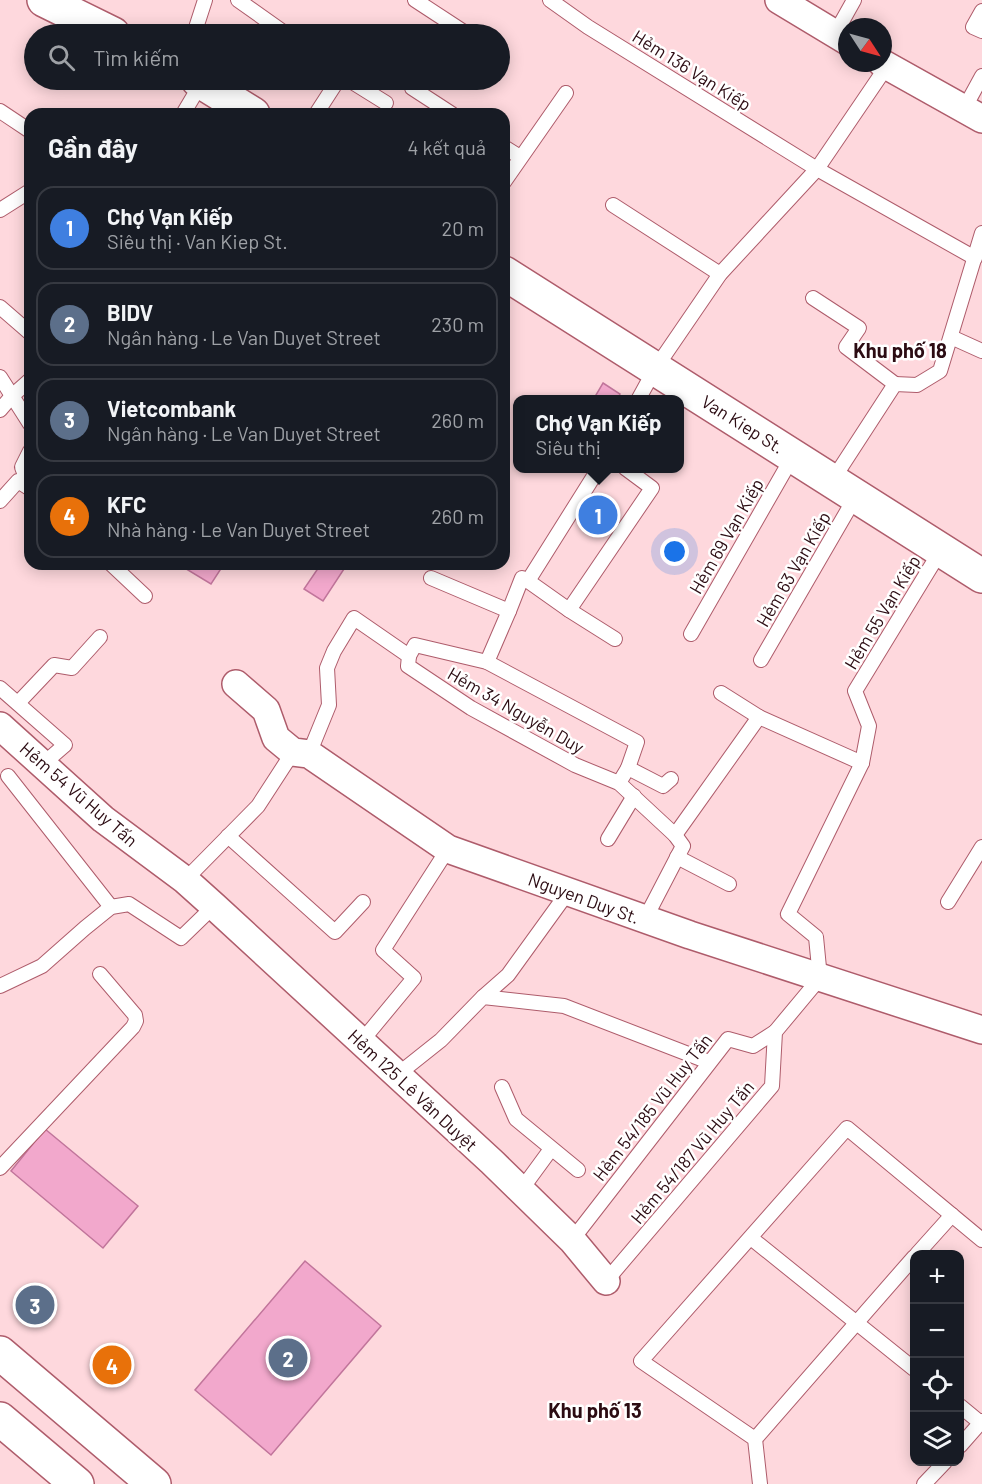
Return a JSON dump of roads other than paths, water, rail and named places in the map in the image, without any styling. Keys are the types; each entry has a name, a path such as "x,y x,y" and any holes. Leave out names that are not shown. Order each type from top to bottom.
{"street":[{"path":"44,0 93,24"},
{"path":"778,0 838,36"},
{"path":"892,68 973,114"},
{"path":"214,90 243,108"},
{"name":"Van Kiep St.","path":"510,277 982,576"},
{"name":"Nguyen Duy St.","path":"236,684 266,710 276,738 448,849 645,920 982,1030"},
{"name":"Hẻm 54 Vũ Huy Tấn","path":"0,726 103,819 185,880 214,906"},
{"name":"Hẻm 125 Lê Văn Duyệt","path":"214,906 521,1190 572,1240 606,1281"},
{"path":"0,1353 154,1484"},
{"path":"0,1419 77,1484"}],"lane":[{"path":"197,24 205,0"},
{"path":"238,0 272,24"},
{"path":"416,0 452,24"},
{"name":"Hẻm 136 Vạn Kiếp","path":"550,0 588,27 817,168 975,258"},
{"path":"848,18 854,0"},
{"path":"982,10 973,27 982,31"},
{"path":"640,395 655,369 720,274 817,168 880,72"},
{"path":"973,114 982,76"},
{"path":"186,108 195,90"},
{"path":"319,108 331,90"},
{"path":"366,90 386,102"},
{"path":"415,90 443,108"},
{"path":"510,173 566,93"},
{"path":"0,111 24,127"},
{"path":"510,151 520,157"},
{"path":"0,210 24,195"},
{"path":"613,205 720,274"},
{"path":"813,298 860,328 846,346 895,384 916,385 940,370 982,232"},
{"path":"0,307 24,328"},
{"path":"951,337 982,351"},
{"path":"0,377 24,415"},
{"name":"Hẻm 63 Vạn Kiếp","path":"761,660 895,384"},
{"path":"0,411 24,385"},
{"name":"Hẻm 69 Vạn Kiếp","path":"692,634 793,456"},
{"path":"596,473 528,580 569,610 615,639"},
{"path":"569,610 652,488 632,473"},
{"path":"0,501 18,481 24,485"},
{"name":"Hẻm 55 Vạn Kiếp","path":"862,763 869,726 855,691 941,550"},
{"path":"117,570 145,596"},
{"path":"431,578 509,611"},
{"name":"Hẻm 34 Nguyễn Duy","path":"487,662 522,578 528,580"},
{"name":"Hẻm 34 Nguyễn Duy","path":"301,753 329,705 327,669 334,651 354,618 409,656"},
{"path":"18,703 54,665 72,668 100,638"},
{"name":"Hẻm 34 Nguyễn Duy","path":"619,783 628,768 637,742 487,662 415,645 409,656 408,666 471,708 575,765 619,783 675,835"},
{"path":"0,688 65,745 43,764"},
{"path":"721,693 759,717 862,763 788,914 816,937 820,978 776,1032"},
{"path":"645,920 683,846 675,835 759,717"},
{"path":"185,880 258,806 301,753"},
{"path":"628,768 663,786 671,779"},
{"path":"8,776 111,907"},
{"path":"608,839 634,796"},
{"path":"228,836 335,932 363,902"},
{"path":"948,902 977,865 982,847"},
{"path":"361,1042 414,978 383,950 448,849"},
{"path":"677,857 729,884"},
{"path":"397,1075 441,1040 508,975 568,892"},
{"path":"0,970 5,984 42,966 111,907 129,904 181,938 214,906"},
{"path":"0,1168 133,1027 136,1021 135,1015 100,974"},
{"path":"483,997 564,1006 709,1062"},
{"name":"Hẻm 54/185 Vũ Huy Tấn","path":"572,1240 728,1039 753,1046 776,1032"},
{"name":"Hẻm 54/187 Vũ Huy Tấn","path":"606,1281 772,1086 776,1032"},
{"path":"502,1087 516,1119 578,1170"},
{"path":"755,1439 641,1361 848,1128 982,1240"},
{"path":"521,1190 551,1149"},
{"path":"921,1250 952,1215"},
{"path":"751,1238 910,1365"},
{"path":"760,1484 755,1439 910,1263"},
{"path":"964,1409 982,1423 964,1442"},
{"path":"924,1484 940,1466"}],"place":[{"name":"Chợ Vạn Kiếp","path":"598,515"},
{"name":"Vietcombank","path":"35,1305"},
{"name":"BIDV","path":"288,1358"},
{"name":"KFC","path":"112,1365"}],"district":[{"name":"Khu phố 18","path":"900,350"},
{"name":"Khu phố 13","path":"595,1410"}]}
